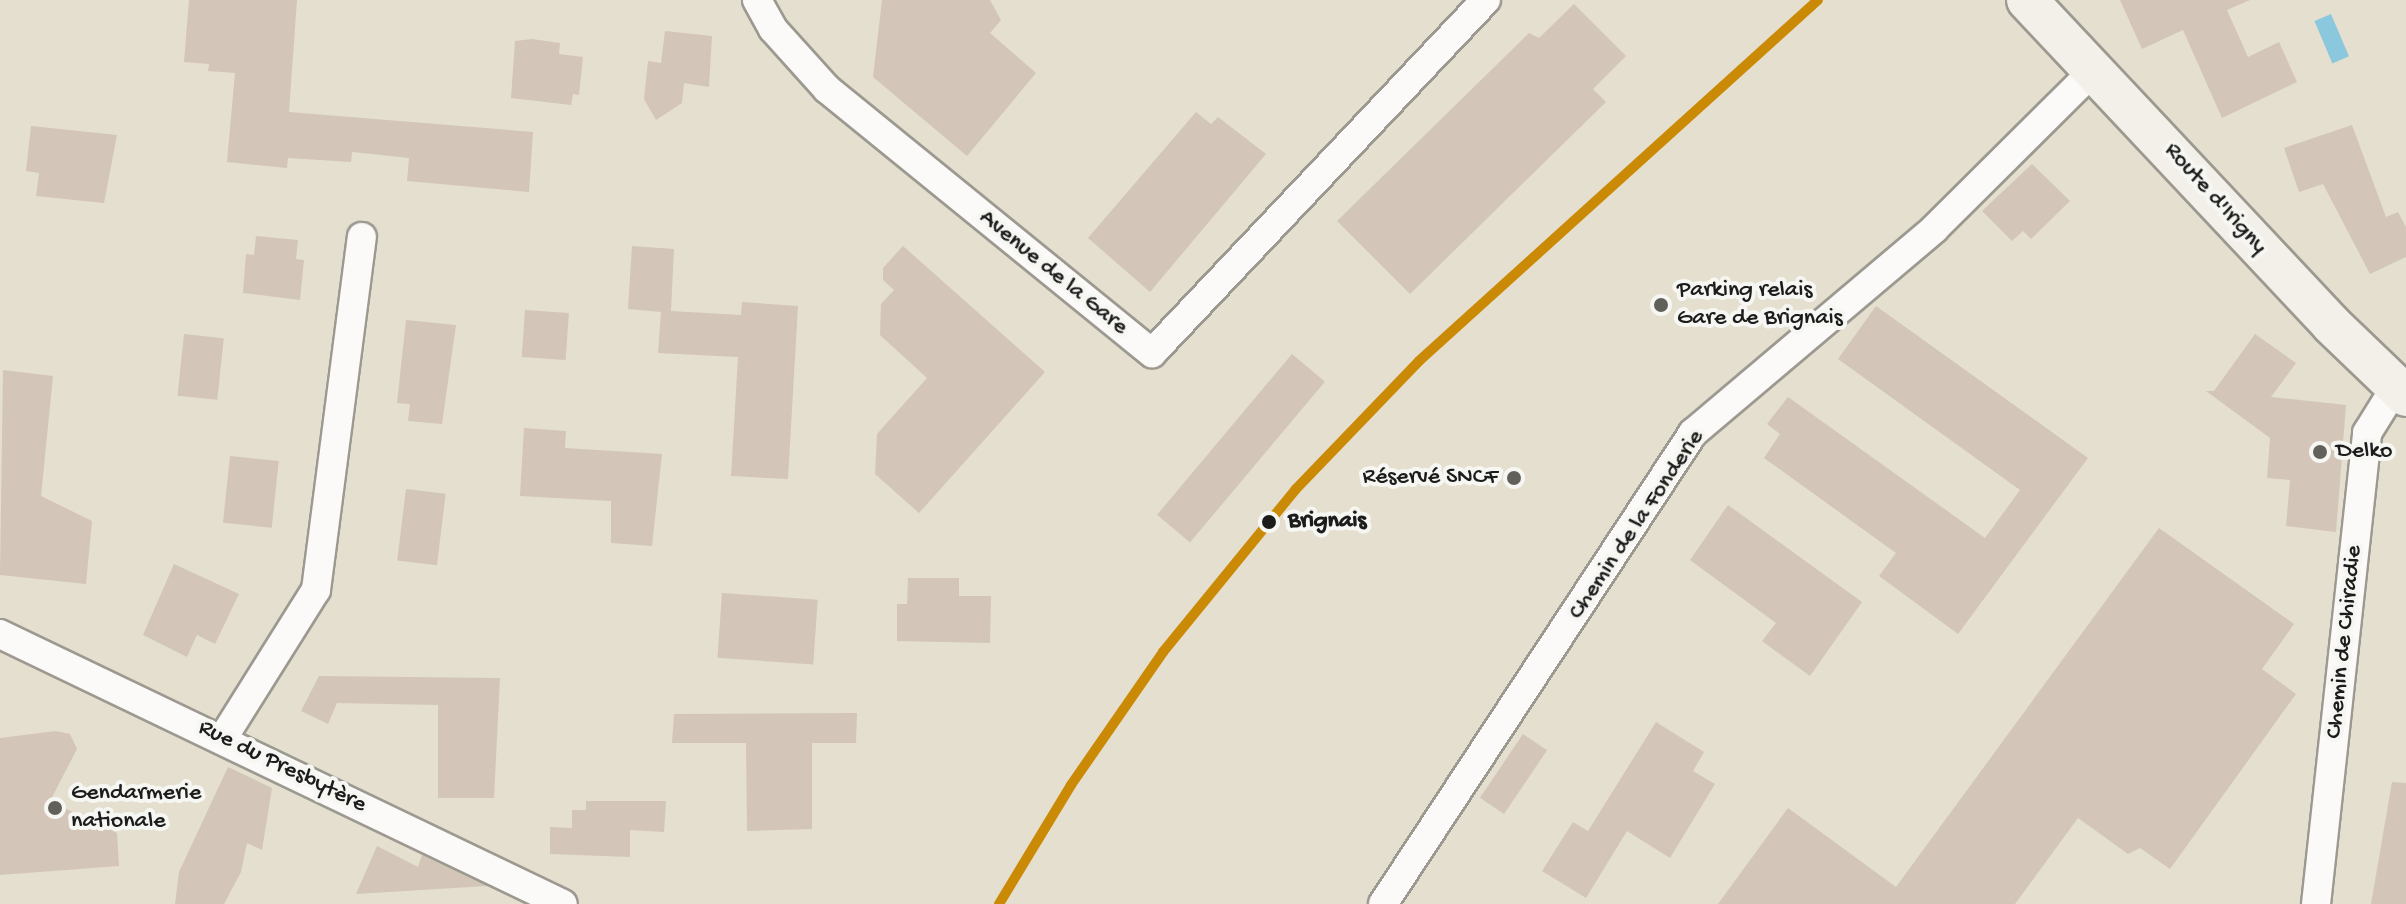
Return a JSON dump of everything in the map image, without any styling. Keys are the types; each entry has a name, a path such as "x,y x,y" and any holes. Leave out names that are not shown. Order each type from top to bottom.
{"street":[{"name":"Avenue de la Gare","path":"757,0 773,29 827,89 1152,353 1340,149 1486,0"},
{"name":"Route d'Irigny","path":"2027,0 2401,392"},
{"name":"Chemin de la Fonderie","path":"1383,904 1693,433 1934,229 2094,70"},
{"path":"223,738 316,590 362,237"},
{"name":"Chemin de Chiradie","path":"2316,904 2367,433 2401,392"},
{"name":"Rue du Presbytère","path":"0,634 223,738 563,904"}],"water":[{"path":"2331,14 2349,56 2332,63 2314,21"}],"building":[{"path":"189,0 297,0 289,112 533,132 529,192 407,181 409,158 352,152 351,162 288,158 287,168 227,162 235,73 208,71 209,64 184,62"},
{"path":"882,0 990,0 1001,20 990,33 1036,73 967,156 873,77"},
{"path":"2120,0 2250,0 2227,10 2248,57 2279,42 2297,82 2222,118 2183,30 2142,49"},
{"path":"1574,4 1626,56 1593,89 1606,102 1410,294 1337,221 1529,33 1539,38"},
{"path":"665,31 712,36 709,87 684,83 682,103 656,120 644,99 648,61 661,63"},
{"path":"532,39 560,43 559,54 583,57 579,95 573,94 571,105 511,98 515,41"},
{"path":"1196,112 1211,124 1218,117 1266,154 1150,292 1088,238"},
{"path":"2352,125 2386,217 2398,212 2406,227 2406,257 2370,274 2323,184 2299,192 2284,148"},
{"path":"31,126 117,135 104,203 36,196 39,173 26,171"},
{"path":"2032,164 2070,201 2031,239 2023,231 2012,241 1982,211"},
{"path":"256,236 298,240 296,259 304,260 300,300 243,293 246,254 254,255"},
{"path":"632,246 674,249 671,311 741,315 742,302 798,306 788,479 731,476 738,357 658,353 661,312 628,309"},
{"path":"903,246 1045,372 919,513 875,474 877,434 927,378 880,335 881,304 894,290 883,280 883,268"},
{"path":"1876,306 2088,458 1958,634 1879,576 1896,553 1764,458 1780,434 1767,424 1788,397 1985,538 2020,490 1838,359"},
{"path":"525,310 569,313 566,360 522,357"},
{"path":"406,320 456,325 442,424 408,421 410,404 397,403"},
{"path":"184,334 224,338 217,400 178,396"},
{"path":"2255,334 2296,363 2271,397 2346,405 2336,532 2286,526 2290,480 2267,478 2270,438 2206,391 2214,391"},
{"path":"1292,354 1325,382 1190,543 1157,515"},
{"path":"3,370 53,376 41,496 92,521 86,584 0,575"},
{"path":"524,428 566,431 565,448 662,454 652,546 611,543 611,501 520,496"},
{"path":"230,456 279,461 272,528 223,523"},
{"path":"406,489 446,494 437,565 397,560"},
{"path":"1728,505 1862,602 1810,676 1762,641 1776,623 1690,560"},
{"path":"2159,528 2294,624 2262,669 2296,694 2170,869 2140,848 2128,854 2078,818 2015,904 1718,904 1788,808 1896,887"},
{"path":"174,564 239,594 215,644 197,635 187,657 143,635"},
{"path":"908,578 959,578 959,596 991,596 990,643 897,641 897,604 907,604"},
{"path":"722,593 818,600 813,665 717,658"},
{"path":"319,676 500,678 494,798 438,798 438,705 337,703 328,724 301,711"},
{"path":"857,713 856,743 812,743 812,829 747,831 746,743 672,743 674,714"},
{"path":"1656,722 1704,752 1693,771 1715,784 1670,858 1627,831 1586,898 1542,871 1573,822 1588,831"},
{"path":"56,731 70,734 77,749 50,801 117,833 119,866 0,875 0,738"},
{"path":"1523,734 1547,750 1504,814 1480,798"},
{"path":"228,767 272,788 262,850 247,843 241,872 224,904 175,904 179,872"},
{"path":"2392,782 2406,783 2406,904 2371,904"},
{"path":"586,801 666,801 664,832 630,830 630,857 550,854 550,827 572,828 572,810 586,810"},
{"path":"377,846 418,867 422,855 487,886 356,894"}],"transit line":[{"path":"999,904 1071,785 1163,652 1295,490 1419,361 1818,0"}],"place":[{"name":"Parking relais Gare de Brignais","path":"1661,305"},
{"name":"Delko","path":"2320,452"},
{"name":"Réservé SNCF","path":"1514,478"},
{"name":"Brignais","path":"1269,522"},
{"name":"Gendarmerie nationale","path":"55,808"}]}
